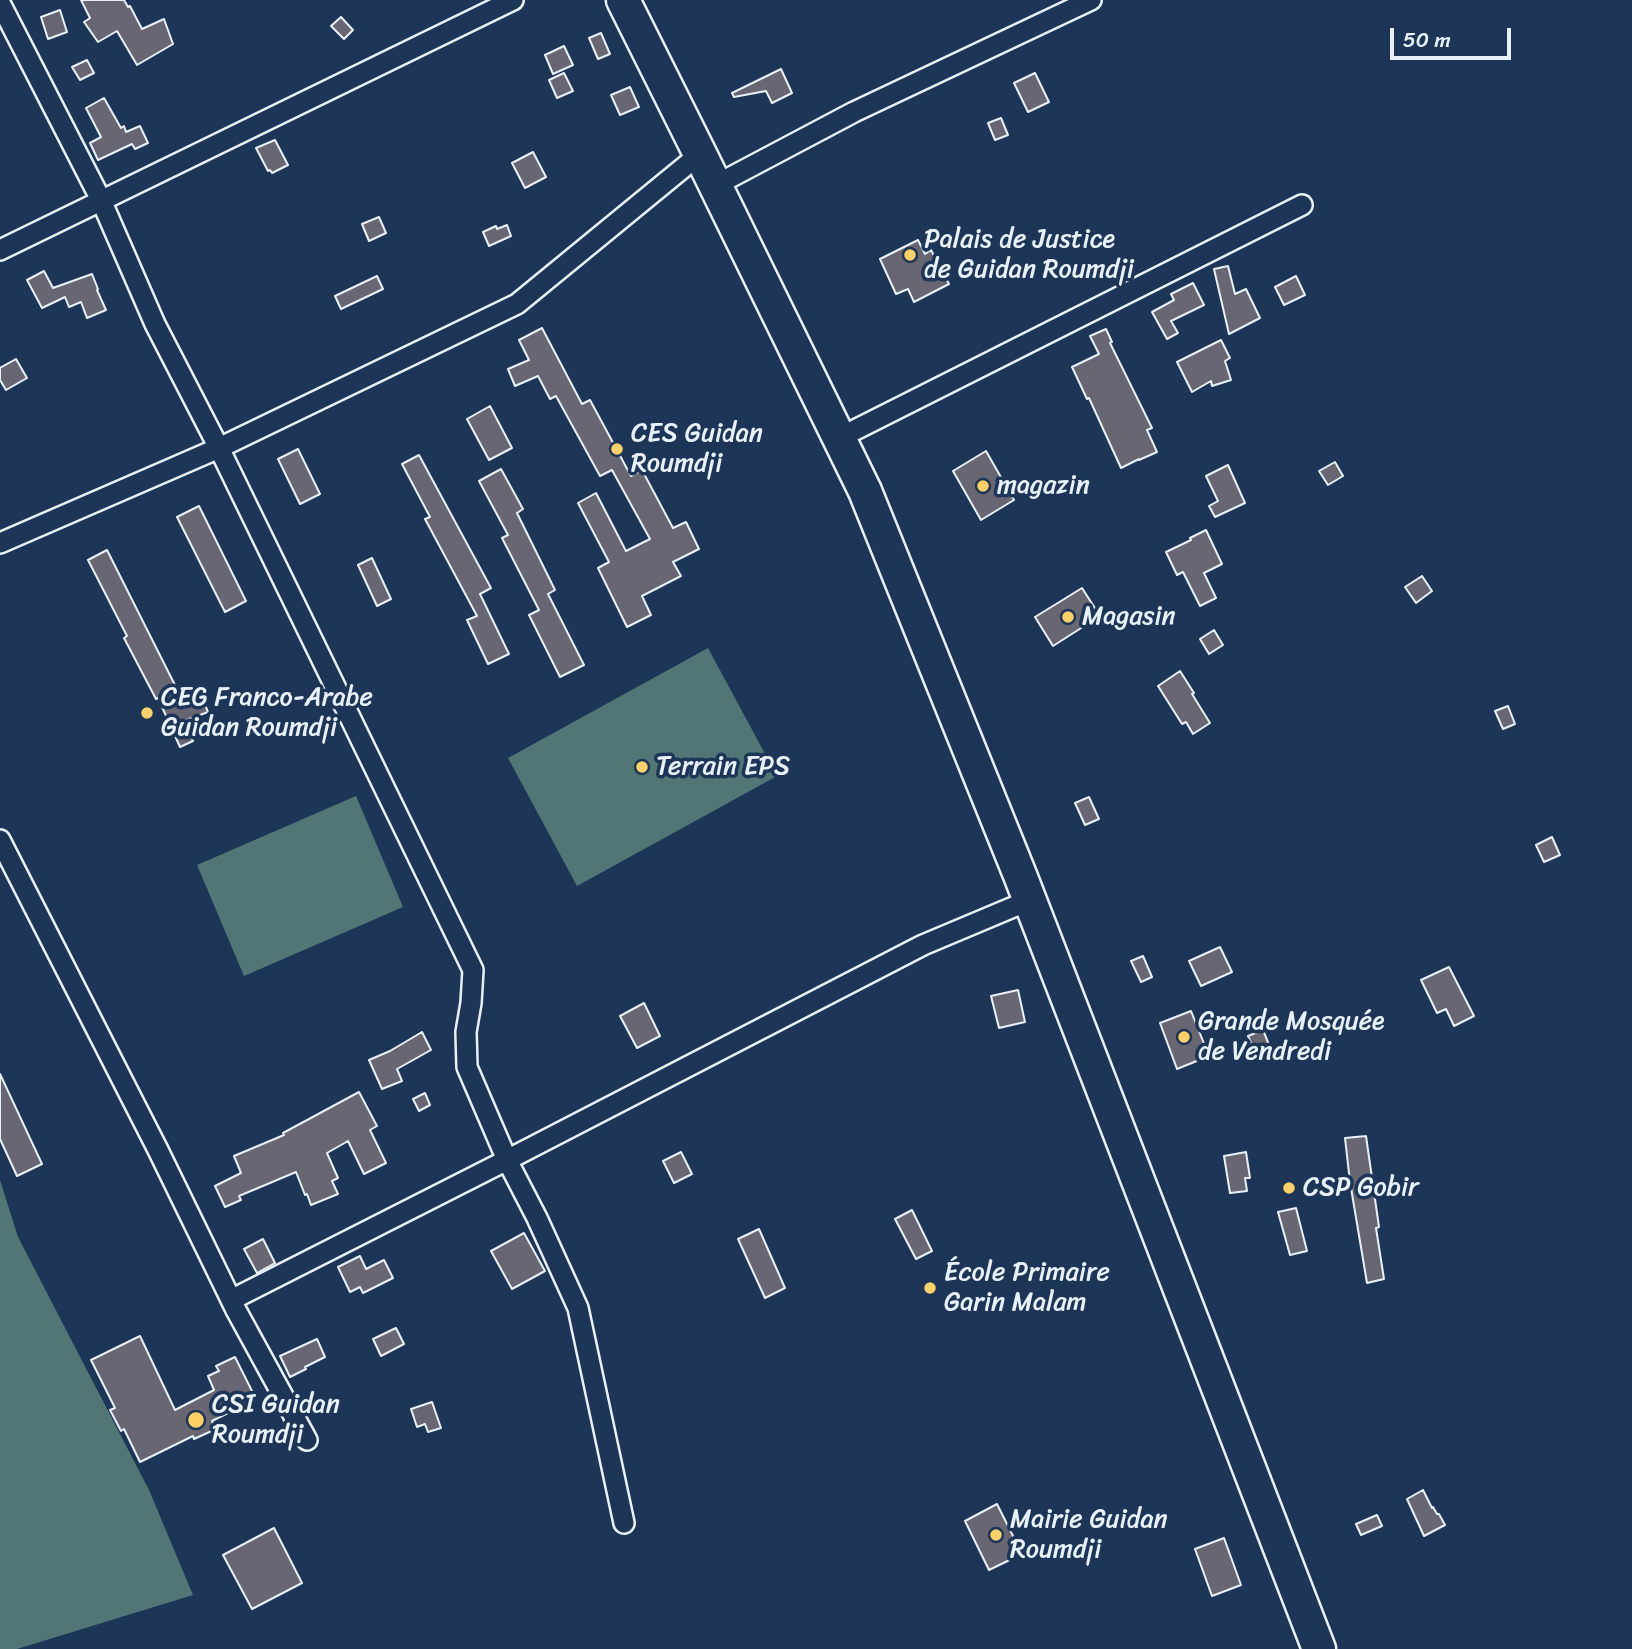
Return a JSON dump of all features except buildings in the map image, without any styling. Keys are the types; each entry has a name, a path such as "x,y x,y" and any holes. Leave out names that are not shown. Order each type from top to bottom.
{"highway":[{"path":"623,0 865,491 1030,901 1319,1649"}],"street":[{"path":"0,250 513,0"},
{"path":"716,185 854,112 1091,0"},
{"path":"0,1 101,200 155,324 219,448 473,970 466,1032 467,1068 507,1160 578,1308 624,1523"},
{"path":"0,543 219,448 517,303 700,154"},
{"path":"839,438 1302,205"},
{"path":"0,840 231,1300 307,1440"},
{"path":"231,1300 923,945 1030,901"}],"green space":[{"name":"Terrain EPS","path":"708,648 777,776 577,886 508,758"},
{"path":"356,796 403,907 244,976 197,865"},
{"path":"0,1180 18,1237 149,1490 193,1595 17,1649 0,1649"}],"place":[{"name":"Palais de Justice de Guidan Roumdji","path":"910,255"},
{"name":"CES Guidan Roumdji","path":"617,449"},
{"name":"magazin","path":"983,486"},
{"name":"Magasin","path":"1068,617"},
{"name":"CEG Franco-Arabe Guidan Roumdji","path":"147,713"},
{"name":"Terrain EPS","path":"642,767"},
{"name":"Grande Mosquée de Vendredi","path":"1184,1037"},
{"name":"CSP Gobir","path":"1289,1188"},
{"name":"École Primaire Garin Malam","path":"930,1288"},
{"name":"CSI Guidan Roumdji","path":"196,1420"},
{"name":"Mairie Guidan Roumdji","path":"996,1535"}]}
